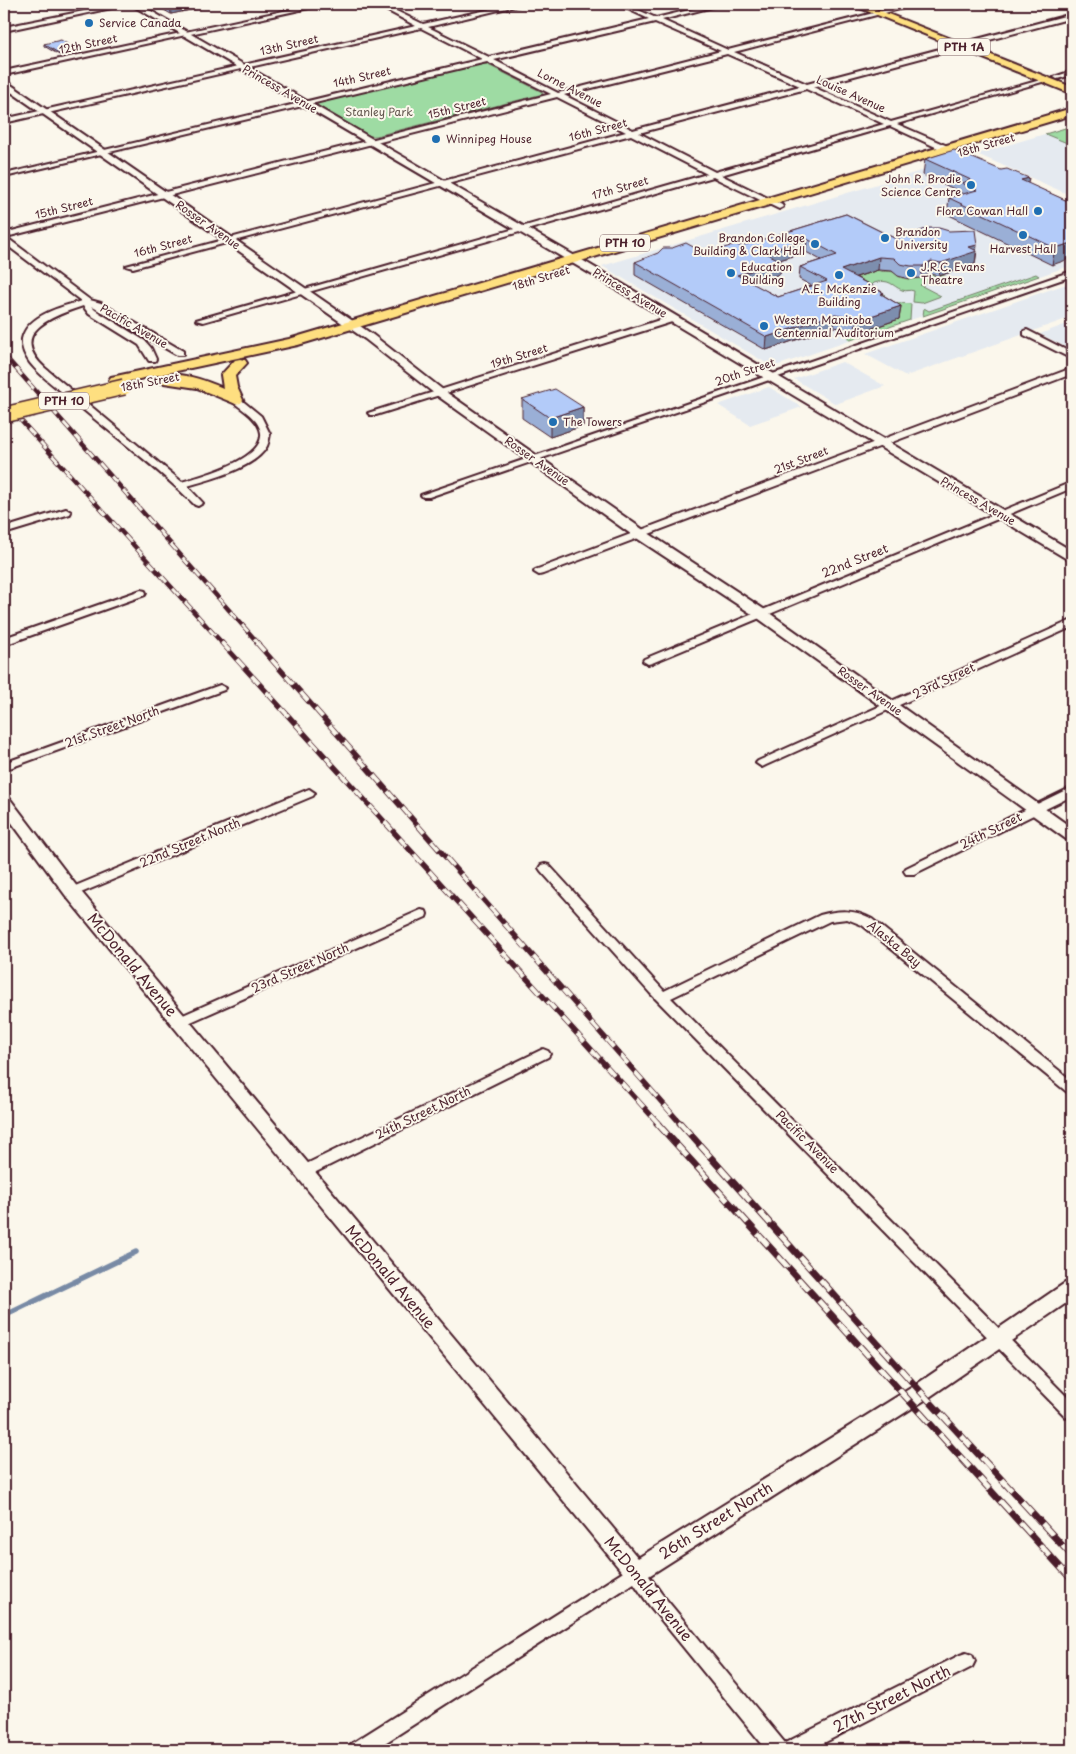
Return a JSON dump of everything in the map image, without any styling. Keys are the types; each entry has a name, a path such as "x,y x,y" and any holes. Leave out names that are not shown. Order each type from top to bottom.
{"main road":[{"name":"PTH 1A","path":"855,4 880,9 970,42 1072,84"},
{"name":"PTH 1A","path":"880,9 958,45 1044,80"},
{"path":"1044,80 1072,84"},
{"name":"18th Street","path":"956,153 1026,125 1072,110"},
{"name":"18th Street","path":"4,406 120,384 164,379 240,363 773,204 1072,121"},
{"name":"18th Street","path":"4,415 120,384 142,375 356,328"},
{"path":"180,353 199,358 223,358"},
{"path":"142,375 149,370 152,359"},
{"path":"236,400 230,387 228,375 240,363"},
{"path":"164,379 202,383 236,400"}],"street":[{"path":"4,30 127,4"},
{"name":"Princess Avenue","path":"134,4 577,262 1072,556"},
{"name":"12th Street","path":"4,73 324,4"},
{"name":"Lorne Avenue","path":"378,4 773,204"},
{"name":"13th Street","path":"4,121 521,4"},
{"name":"Louise Avenue","path":"620,4 956,153"},
{"name":"14th Street","path":"9,174 721,4"},
{"name":"15th Street","path":"4,235 727,51 880,9 916,4"},
{"name":"16th Street","path":"130,266 1072,16"},
{"name":"17th Street","path":"200,320 1044,80"},
{"name":"Rosser Avenue","path":"4,83 356,328 400,360 439,392 640,534 760,614 1072,835"},
{"name":"Pacific Avenue","path":"4,239 87,302 98,305 180,353"},
{"name":"20th Street","path":"426,495 1072,273"},
{"path":"87,302 52,315 30,330 26,343 30,355 40,367 94,415 181,485 198,503"},
{"name":"Pacific Avenue","path":"87,302 87,307 92,312 142,343 152,359"},
{"name":"19th Street","path":"373,413 672,318"},
{"path":"1028,333 1072,356"},
{"name":"21st Street","path":"540,572 1072,371"},
{"path":"181,485 236,467 262,445 265,438 264,429 260,422 236,400"},
{"name":"22nd Street","path":"648,661 1072,485"},
{"path":"4,532 66,512"},
{"path":"4,642 141,594"},
{"name":"23rd Street","path":"762,763 1072,623"},
{"name":"21st Street North","path":"4,767 220,688"},
{"name":"24th Street","path":"910,871 1072,790"},
{"name":"22nd Street North","path":"72,892 309,794"},
{"name":"McDonald Avenue","path":"4,802 72,892 636,1572 655,1599 779,1750"},
{"name":"Pacific Avenue","path":"545,868 663,997 1072,1412"},
{"name":"23rd Street North","path":"179,1022 421,914"},
{"name":"Alaska Bay","path":"663,997 825,918 837,914 848,914 860,917 867,922 1072,1088"},
{"name":"24th Street North","path":"303,1172 543,1054"},
{"name":"26th Street North","path":"358,1750 921,1392 1072,1289"},
{"name":"27th Street North","path":"791,1750 966,1661"}],"shaded area":[{"path":"1072,126 1072,196 977,154"},
{"name":"Brandon University","path":"958,160 1072,210 1072,265 773,367 602,266"},
{"path":"1072,282 1072,317 906,376 865,354"},
{"path":"1072,322 1072,350 1040,334"},
{"path":"842,362 885,386 836,404 794,379"},
{"path":"769,387 802,407 750,425 718,405"}],"green space":[{"name":"Stanley Park","path":"486,64 543,94 376,136 370,136 317,105 318,103"},
{"path":"1072,126 1072,145 1045,134"},
{"path":"878,270 893,272 899,277 907,279 929,275 942,275 946,277 920,285 941,296 922,303 913,302 914,291 902,290 884,281 874,283 871,286 885,295 883,296 827,287"},
{"path":"1036,274 1039,276 923,316 924,308 929,311"},
{"path":"891,302 911,304 910,320 851,340 848,339 850,336 899,319"}],"building":[{"path":"61,40 77,50 60,54 44,44"},
{"path":"954,150 1001,170 1007,169 1029,178 1021,180 1072,203 1072,243 1055,248 949,198 977,190 962,183 971,180 925,159"},
{"path":"846,214 896,239 929,228 949,231 975,230 977,245 969,247 977,251 941,263 931,261 923,266 900,264 894,258 879,257 841,270 876,288 884,293 881,294 901,306 856,321 847,316 835,314 767,337 635,262 658,253 663,248 672,248 686,243 706,254 736,244 739,246","holes":["807,239 837,255 800,267 827,281 778,297 737,275 781,261 764,252"]},
{"path":"555,389 583,407 550,418 522,399"}],"waterway":[{"path":"4,1316 136,1252"}],"railway":[{"path":"4,355 259,644"},
{"path":"4,402 223,644"},
{"path":"222,643 659,1124"},
{"path":"257,643 681,1124"},
{"path":"657,1123 1072,1580"},
{"path":"680,1123 921,1392 1072,1556"}],"place":[{"name":"Service Canada","path":"89,23"},
{"name":"Winnipeg House","path":"436,139"},
{"name":"John R. Brodie Science Centre","path":"971,185"},
{"name":"Flora Cowan Hall","path":"1038,211"},
{"name":"Harvest Hall","path":"1023,235"},
{"name":"Brandon University","path":"885,238"},
{"name":"Brandon College Building & Clark Hall","path":"815,244"},
{"name":"Education Building","path":"731,273"},
{"name":"J.R.C. Evans Theatre","path":"911,273"},
{"name":"A.E. McKenzie Building","path":"839,275"},
{"name":"Western Manitoba Centennial Auditorium","path":"764,326"},
{"name":"The Towers","path":"553,422"}]}
